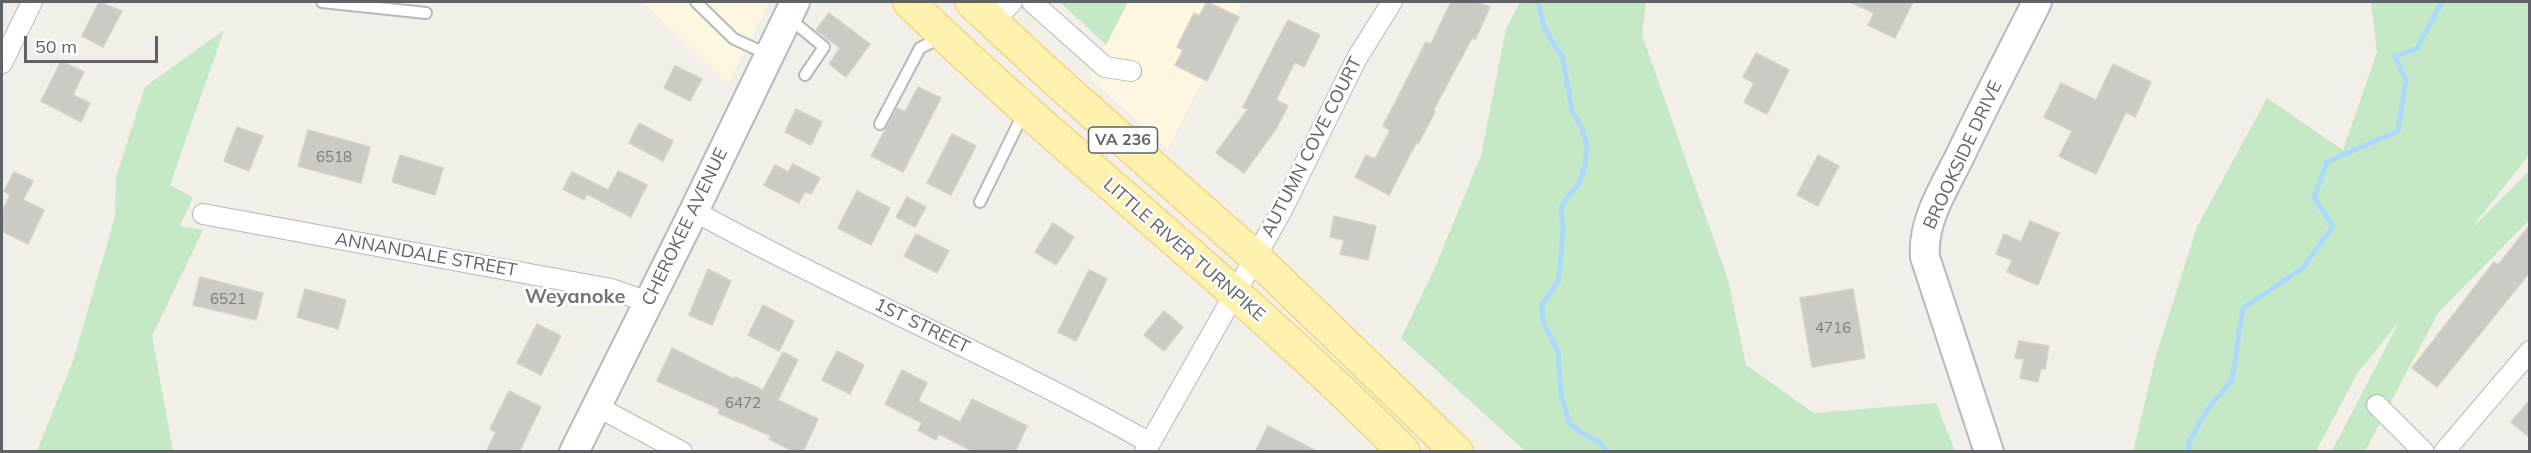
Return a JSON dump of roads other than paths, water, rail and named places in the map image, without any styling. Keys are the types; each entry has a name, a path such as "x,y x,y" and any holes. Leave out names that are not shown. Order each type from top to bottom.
{"main road":[{"name":"LITTLE RIVER TURNPIKE","path":"909,2 1025,110 1318,368 1404,452"},
{"name":"VA 236","path":"992,8 1457,452"}],"street":[{"path":"2,63 32,2"},
{"path":"1032,2 1105,67 1131,70"},
{"name":"AUTUMN COVE COURT","path":"1149,448 1233,293 1282,210 1358,58 1392,2"},
{"name":"BROOKSIDE DRIVE","path":"1989,452 1925,256 1924,242 1929,223 1956,165 2037,2"},
{"name":"CHEROKEE AVENUE","path":"574,452 791,9"},
{"name":"1ST STREET","path":"694,211 755,244 1085,406 1149,448"},
{"name":"ANNANDALE STREET","path":"202,214 611,288 648,302"},
{"path":"2444,452 2529,351"},
{"path":"2377,405 2424,452"},
{"path":"596,406 682,452"}],"lane":[{"path":"322,2 426,13"},
{"path":"696,2 734,39 768,55"},
{"path":"791,9 824,46 805,75"},
{"path":"880,124 920,48 945,36"},
{"path":"980,202 1025,110"}],"waterway":[{"path":"1538,2 1544,27 1563,59 1572,111 1587,144 1585,166 1578,185 1561,207 1563,228 1559,280 1542,305 1543,323 1558,351 1561,395 1569,423 1581,433 1599,442 1608,452"},
{"path":"2189,452 2189,442 2207,410 2232,380 2243,308 2303,268 2333,226 2314,198 2327,162 2398,131 2406,80 2395,57 2417,48 2442,2"}],"district":[{"name":"Weyanoke","path":"575,297"}]}
